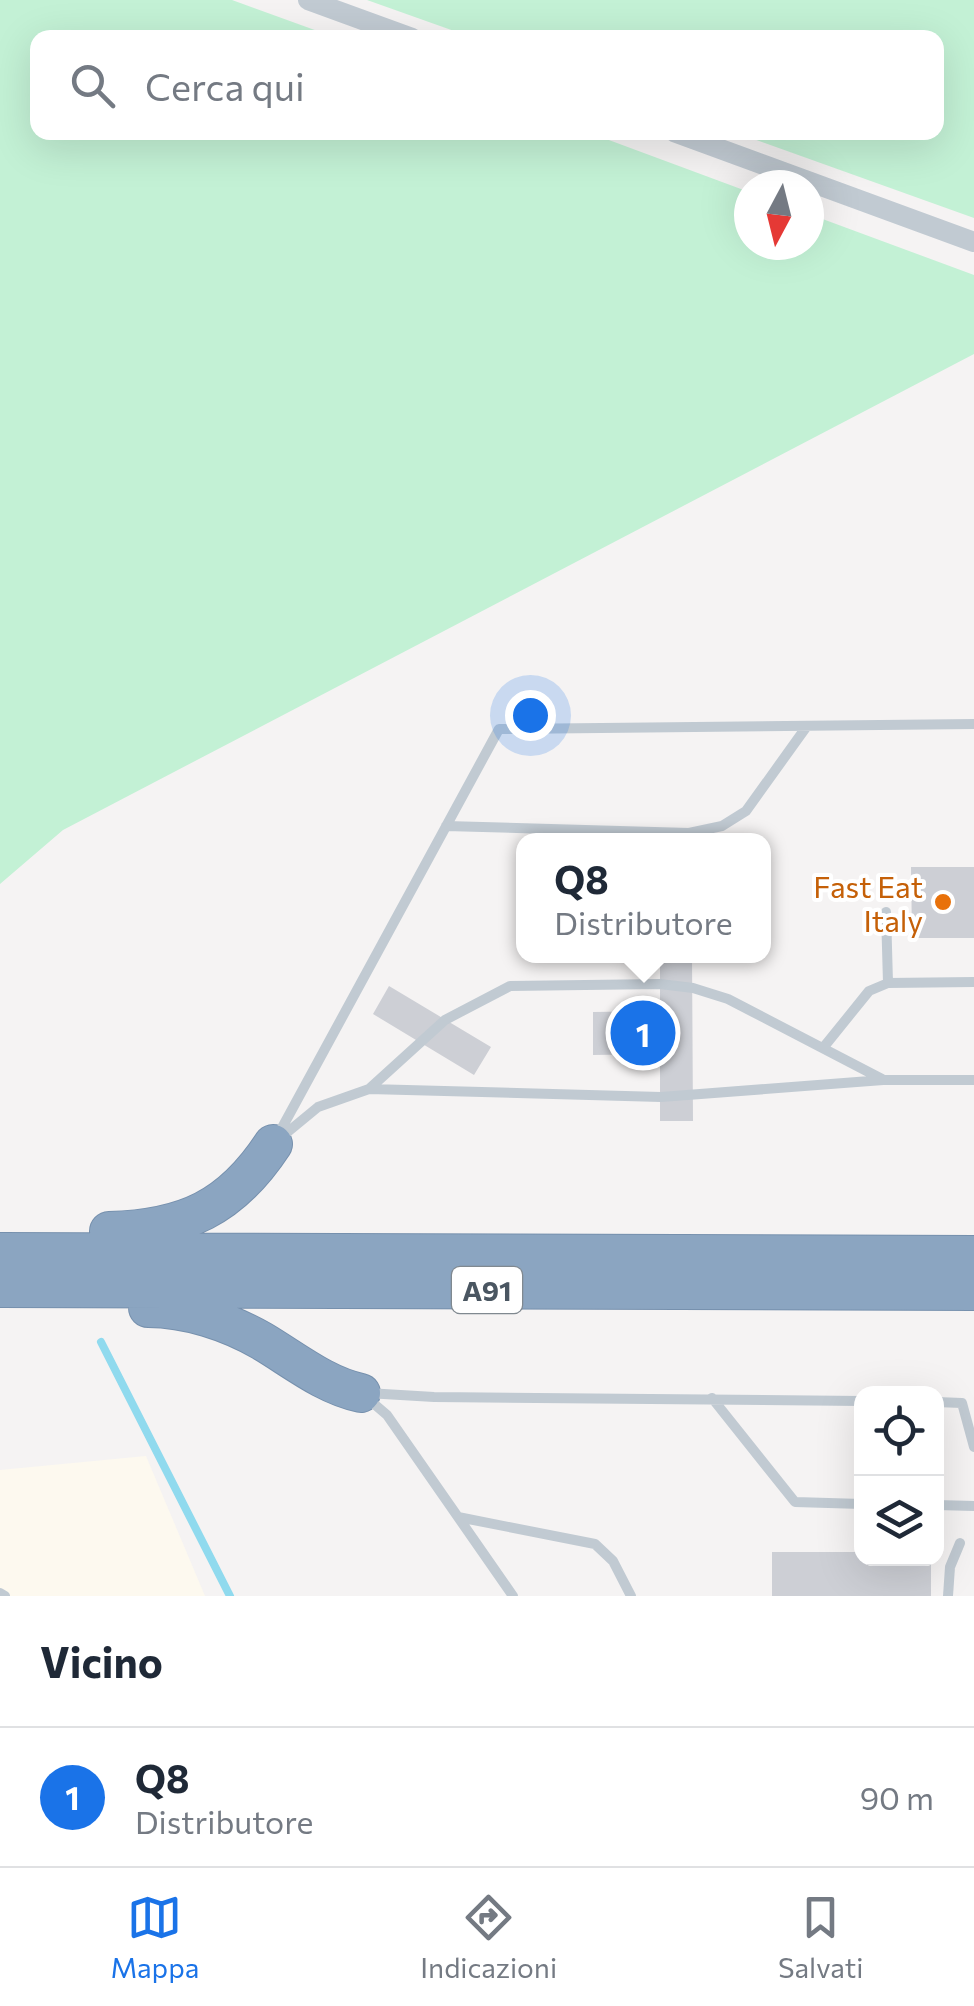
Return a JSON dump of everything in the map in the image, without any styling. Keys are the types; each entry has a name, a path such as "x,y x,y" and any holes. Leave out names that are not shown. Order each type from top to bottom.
{"highway":[{"path":"0,1250 32,1238 149,1229 188,1220 230,1196 274,1144"},
{"name":"A91","path":"0,1250 974,1255"},
{"path":"6,1288 137,1308 166,1308 218,1322 258,1339 321,1378 361,1393"},
{"name":"A91","path":"6,1288 974,1291"}],"street":[{"path":"308,0 390,30"},
{"path":"696,140 974,242"}],"lane":[{"path":"274,1144 499,730 974,724"},
{"path":"446,826 689,833 722,826 746,810 807,726"},
{"path":"886,912 888,983"},
{"path":"823,1048 869,992 888,983 974,982"},
{"path":"369,1089 445,1020 510,986 660,984 692,988 728,999 883,1080"},
{"path":"274,1144 318,1106 369,1089 660,1097 883,1080 974,1080"},
{"path":"361,1393 434,1398 854,1401"},
{"path":"361,1393 387,1415 513,1596"},
{"path":"712,1398 795,1502 854,1504"},
{"path":"968,1403 974,1447"},
{"path":"944,1505 974,1506"},
{"path":"458,1517 594,1544 613,1561 631,1596"},
{"path":"948,1596 950,1567 960,1543"}],"shaded area":[{"path":"146,1456 205,1596 0,1596 0,1470"}],"green space":[{"path":"0,0 232,0 315,30 30,30 30,140 609,140 734,186 734,260 824,260 824,220 974,275 974,354 63,830 0,884"},
{"path":"367,0 974,0 974,218 757,140 944,140 944,30 451,30"}],"building":[{"name":"Fast Eat Italy","path":"911,867 974,867 974,938 912,938"},
{"path":"660,963 692,963 693,1121 660,1121 660,1054 593,1055 593,1012 660,1011"},
{"path":"389,986 491,1047 474,1075 373,1014"},
{"path":"772,1552 854,1552 854,1566 931,1566 931,1596 772,1596"}],"waterway":[{"path":"101,1342 230,1596"}],"place":[{"name":"Fast Eat Italy","path":"943,902"},
{"name":"Q8","path":"643,1033"}]}
